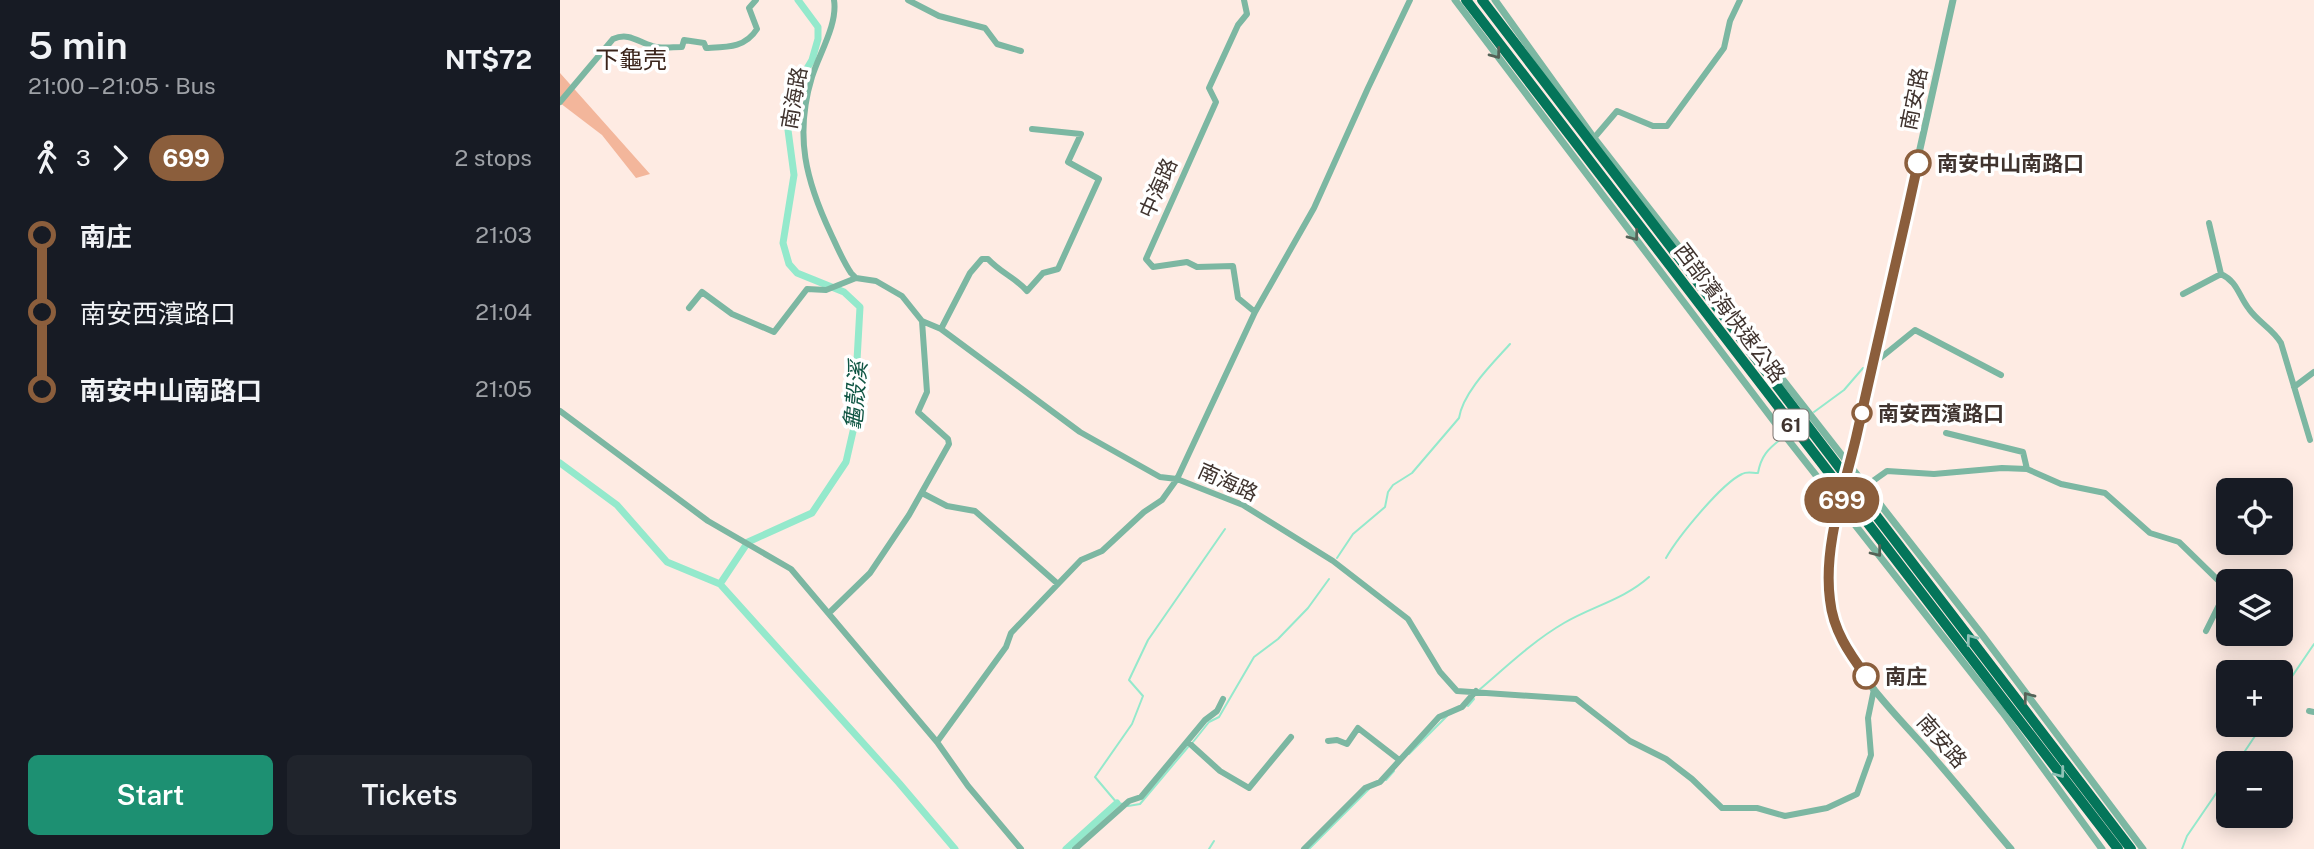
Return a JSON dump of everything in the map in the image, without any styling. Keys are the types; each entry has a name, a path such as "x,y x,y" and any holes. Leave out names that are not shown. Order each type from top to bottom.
{"highway":[{"name":"西部濱海快速公路","path":"1466,0 2118,849"},
{"name":"西部濱海快速公路","path":"1482,0 2132,849"}],"street":[{"path":"560,102 613,39 619,36 635,37 660,48 682,47 684,40 704,43 706,48 743,44 751,39 757,29 749,8 756,0"},
{"name":"南海路","path":"836,0 830,27 812,79 803,133 808,181 813,196 847,267 856,278 876,281 902,296 922,321 941,329 1080,432 1160,477 1177,479 1243,505 1333,561 1408,619 1440,672 1457,691 1576,699 1630,741 1667,759 1722,808 1757,808 1785,816 1827,808 1857,794 1871,755 1868,718 1874,689"},
{"path":"908,0 939,16 985,28 997,44 1021,51"},
{"name":"中海路","path":"1244,0 1247,14 1238,25 1209,88 1216,102 1146,259 1153,267 1188,262 1197,267 1233,267 1238,298 1255,312"},
{"path":"937,742 1006,646 1011,633 1082,560 1102,551 1144,512 1162,500 1177,479 1255,312 1314,208 1367,88 1410,0"},
{"path":"1455,0 1782,432 2003,713 2102,849"},
{"path":"1496,0 1594,138 1849,468 1983,636 2143,849"},
{"path":"1594,138 1618,111 1653,126 1667,126 1724,48 1730,21 1740,0"},
{"name":"南安路","path":"1953,0 1841,505 1829,574 1830,601 1837,630 1847,651 1874,689 2011,849"},
{"path":"941,329 982,259 988,259 1027,291 1043,273 1058,269 1090,201 1099,179 1068,162 1081,134 1032,129"},
{"path":"2209,223 2221,274"},
{"path":"2183,294 2221,274"},
{"path":"2221,274 2234,280 2250,311 2276,334 2310,440"},
{"path":"689,308 702,292 732,314 774,332 807,289 826,290 856,278"},
{"path":"829,613 870,573 922,493 949,444 948,439 918,412 927,392 922,321"},
{"path":"1873,364 1915,330 2001,375"},
{"path":"2294,387 2314,372"},
{"path":"560,411 708,521 791,569 937,742 968,786 1021,849"},
{"path":"1946,433 2022,452 2027,469"},
{"path":"1841,505 1887,471 1934,474 2003,468 2027,469 2061,484 2105,493 2150,533 2179,542 2223,585 2225,593 2206,631"},
{"path":"922,493 947,506 975,510 1058,584"},
{"path":"1304,849 1365,788 1380,782 1439,716 1462,707 1476,691"},
{"path":"1076,849 1129,801 1141,796 1205,720 1217,711 1223,699"},
{"path":"1328,741 1337,740 1347,744 1357,728 1398,760"},
{"path":"1188,742 1220,771 1249,788 1292,737"}],"shaded area":[{"path":"560,73 650,174 636,178 602,135 560,103"}],"waterway":[{"name":"龜殼溪","path":"560,463 617,505 667,562 720,584 748,542 812,513 846,462 857,414 860,307 844,292 797,273 789,264 783,243 794,175 788,130 790,97 812,60 818,39 818,27 798,0"},
{"path":"1337,558 1353,534 1385,507 1388,492 1393,485 1412,473 1459,418 1472,388 1510,344"},
{"path":"1814,412 1844,390 1863,368"},
{"path":"1666,558 1712,499 1742,474 1758,473 1766,453 1781,439"},
{"path":"1123,804 1117,803 1095,777 1132,724 1143,696 1129,680 1148,640 1225,529"},
{"path":"1479,690 1553,630 1629,592 1649,577"},
{"path":"1193,742 1209,722 1219,717 1254,657 1278,639 1308,608 1329,579"},
{"path":"720,584 955,849"},
{"path":"2293,675 2314,644"},
{"path":"1468,706 1474,699"},
{"path":"1409,754 1447,716"},
{"path":"2245,751 2254,737"},
{"path":"1128,806 1140,804 1188,747"},
{"path":"1386,780 1394,771"},
{"path":"1309,849 1369,789"},
{"path":"2182,849 2187,836 2216,794"},
{"path":"1066,849 1117,803"},
{"path":"1209,849 1214,841"}],"bus line":[{"name":"699","path":"1866,676 1847,651 1837,630 1830,601 1829,574 1845,486 1918,163"}],"place":[{"name":"南安中山南路口","path":"1918,163"},
{"name":"南安西濱路口","path":"1862,413"},
{"name":"南庄","path":"1866,676"}],"district":[{"name":"下龜壳","path":"631,59"}]}
